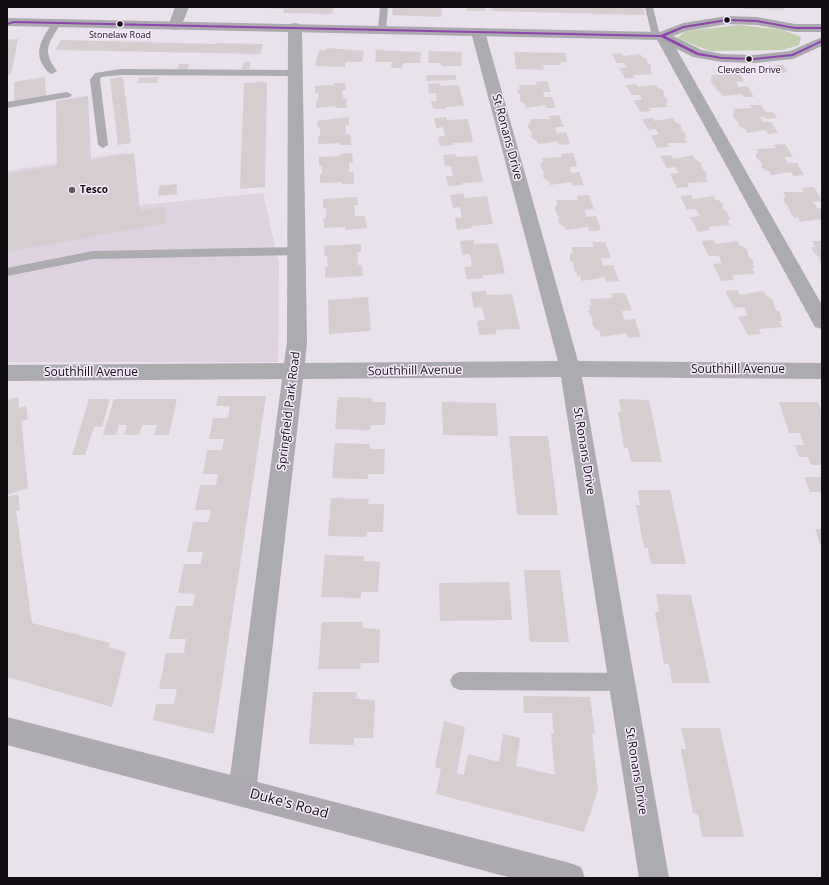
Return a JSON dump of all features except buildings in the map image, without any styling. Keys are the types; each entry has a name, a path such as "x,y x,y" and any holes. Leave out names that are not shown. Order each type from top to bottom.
{"street":[{"path":"175,26 182,7"},
{"path":"9,22 659,36 683,27 726,20 757,21 795,28 822,28"},
{"name":"Springfield Park Road","path":"242,792 297,342 295,27"},
{"name":"St Ronans Drive","path":"478,32 570,369 654,878"},
{"path":"659,36 698,54 722,58 754,59 793,55 822,41"},
{"path":"659,36 822,322"},
{"name":"Southhill Avenue","path":"7,373 570,369 822,371"},
{"name":"Duke's Road","path":"7,731 570,878"}],"lane":[{"path":"382,30 384,7"},
{"path":"649,7 659,36"},
{"path":"52,72 43,59 43,50 58,23"},
{"path":"103,144 95,80 98,75 121,72 295,73"},
{"path":"7,105 67,96"},
{"path":"7,272 100,255 296,251"},
{"path":"458,681 622,682"}],"shaded area":[{"path":"123,153 131,206 263,193 279,264 278,362 7,362 7,171"}],"green space":[{"path":"740,25 783,30 801,37 799,45 783,50 710,51 677,38 686,31"}],"transit line":[{"path":"649,36 662,36 683,27 727,20 757,21 795,28 822,28"},
{"path":"7,24 14,22 662,36 698,54 722,58 754,59 793,55 822,41"}],"place":[{"name":"Stonelaw Road","path":"120,24"},
{"name":"Cleveden Drive","path":"749,59"},
{"name":"Tesco","path":"72,190"}]}
